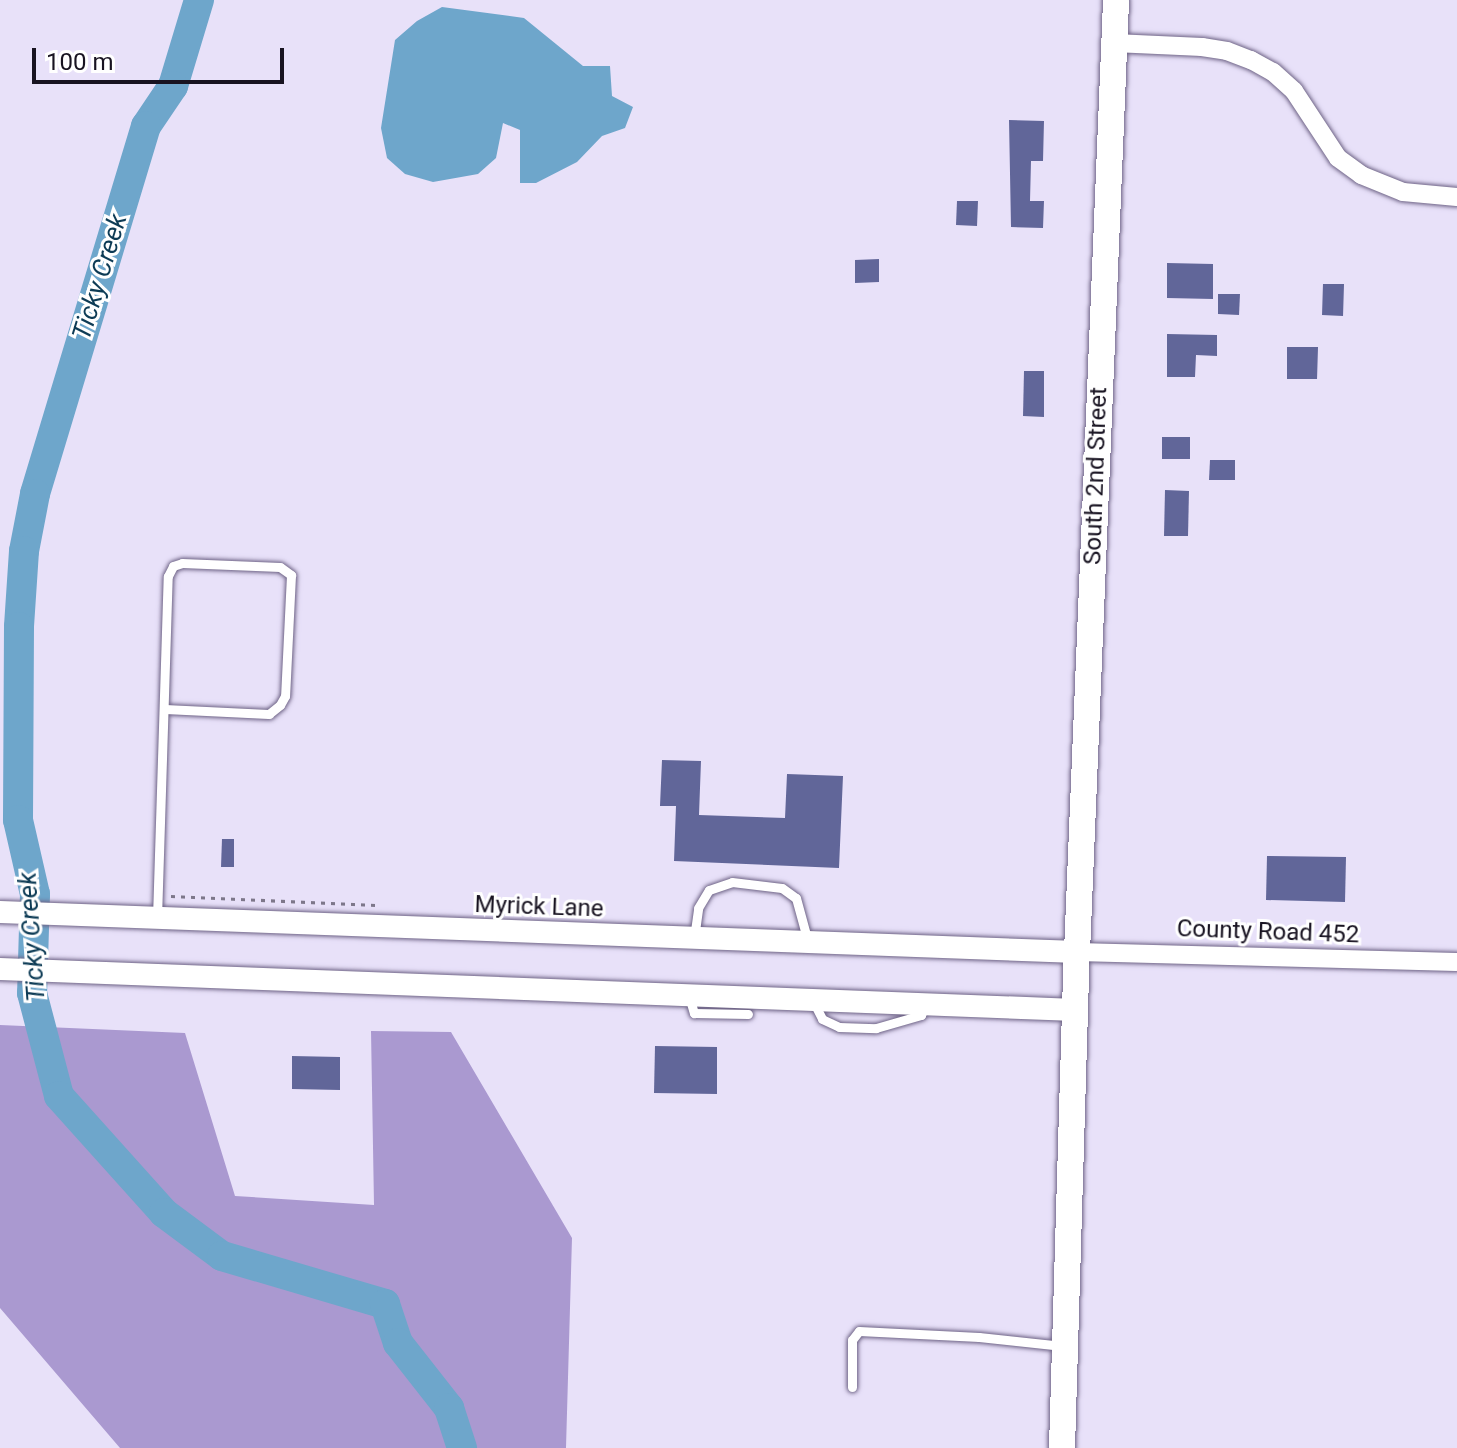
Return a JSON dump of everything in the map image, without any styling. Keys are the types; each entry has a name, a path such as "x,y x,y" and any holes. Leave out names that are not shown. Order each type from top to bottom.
{"main road":[{"name":"South 2nd Street","path":"1062,1448 1077,952 1116,0"}],"street":[{"path":"1114,43 1202,47 1227,51 1251,60 1273,72 1294,91 1338,158 1361,175 1403,192 1457,197"},
{"name":"Myrick Lane","path":"0,912 1077,952"},
{"name":"County Road 452","path":"1077,952 1457,962"},
{"path":"0,969 1075,1010"}],"lane":[{"path":"157,918 168,576 173,566 182,563 280,567 291,575 285,696 280,705 269,714 164,709"},
{"path":"694,938 698,908 709,890 732,882 782,888 796,898 808,942"},
{"path":"689,996 694,1013 748,1014"},
{"path":"852,1387 852,1340 859,1331 979,1337 1066,1346"}],"shaded area":[{"path":"0,1025 185,1033 235,1196 374,1205 371,1031 451,1032 572,1238 566,1448 120,1448 0,1308"}],"water":[{"path":"442,7 524,18 583,66 610,66 612,96 633,107 625,128 602,136 577,162 536,183 520,183 520,130 503,123 496,158 478,174 433,182 405,174 387,158 381,128 395,40 417,21"}],"building":[{"path":"1009,120 1044,121 1043,161 1031,161 1030,201 1044,201 1043,228 1011,227"},
{"path":"957,201 978,201 977,226 956,225"},
{"path":"879,259 879,282 855,283 855,260"},
{"path":"1167,263 1213,264 1213,299 1167,298"},
{"path":"1323,284 1344,284 1343,316 1322,315"},
{"path":"1218,294 1240,294 1239,315 1218,314"},
{"path":"1167,334 1217,335 1217,356 1196,355 1195,377 1167,377"},
{"path":"1287,347 1318,347 1317,379 1287,379"},
{"path":"1024,371 1044,371 1044,417 1023,416"},
{"path":"1162,437 1190,437 1190,459 1162,459"},
{"path":"1210,460 1235,460 1235,480 1209,480"},
{"path":"1165,490 1189,491 1188,536 1164,536"},
{"path":"662,760 701,761 699,815 785,818 787,774 843,776 839,868 674,861 676,806 660,806"},
{"path":"222,839 234,839 234,867 221,867"},
{"path":"1267,856 1346,857 1345,902 1266,900"},
{"path":"655,1046 717,1047 717,1094 654,1093"},
{"path":"292,1056 340,1057 340,1090 292,1089"}],"waterway":[{"name":"Ticky Creek","path":"199,0 173,86 146,126 35,494 24,551 19,627 18,820 35,894 32,993 59,1096 164,1213 222,1256 385,1304 398,1343 449,1408 462,1448"}]}
